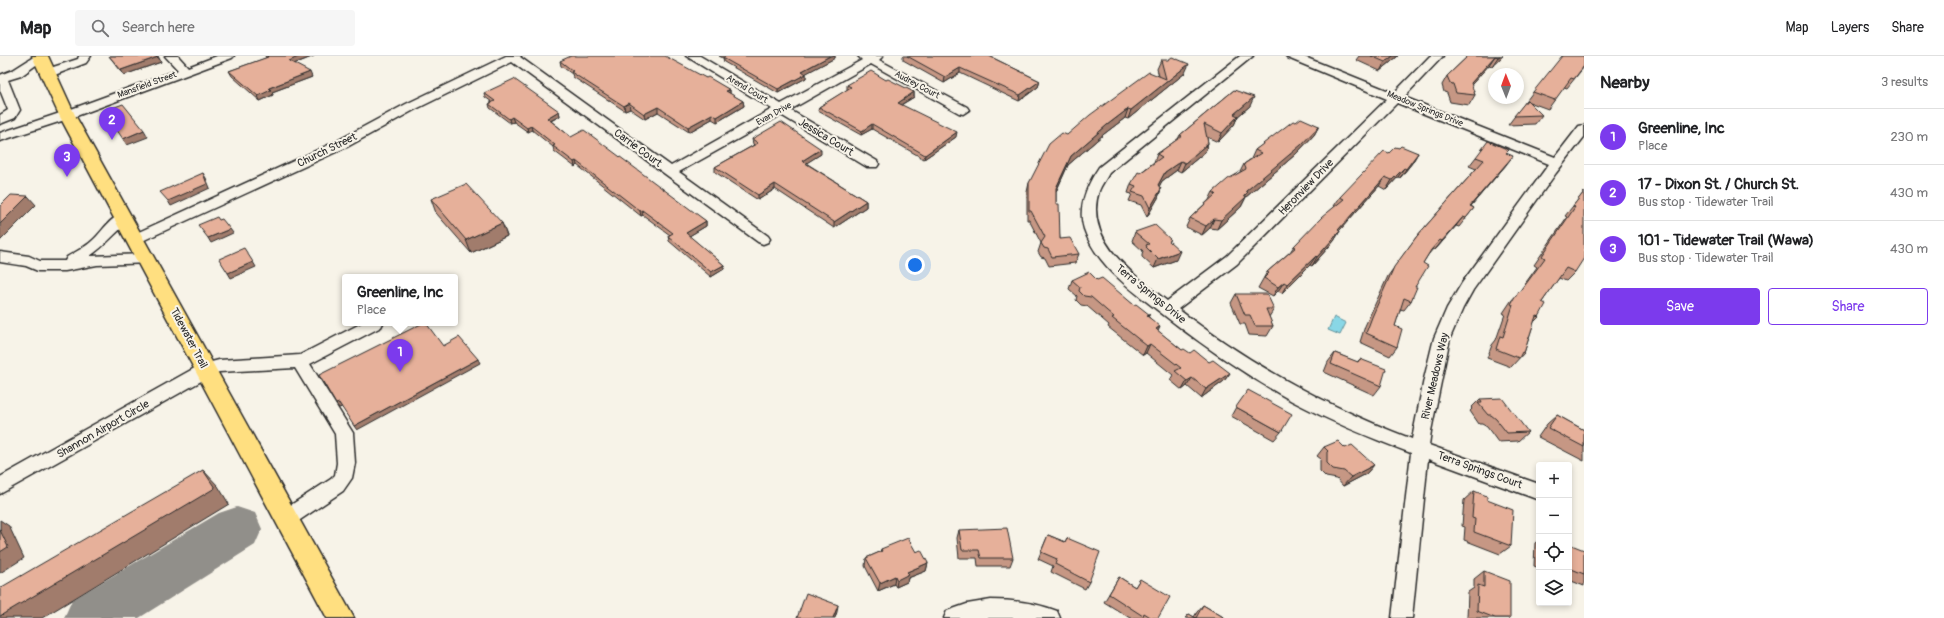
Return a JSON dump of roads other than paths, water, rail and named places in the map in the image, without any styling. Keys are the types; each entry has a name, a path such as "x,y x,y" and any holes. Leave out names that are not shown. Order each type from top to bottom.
{"main road":[{"name":"Tidewater Trail","path":"40,56 67,115 341,618"}],"street":[{"path":"0,120 11,115 14,110 1,79 17,73 40,56"},
{"path":"48,73 82,61 85,56"},
{"path":"171,56 186,71"},
{"name":"Mansfield Street","path":"0,137 67,115 228,56"},
{"name":"Arend Court","path":"692,56 781,110"},
{"name":"Terra Springs Drive","path":"1247,56 1104,170 1095,182 1089,195 1088,209 1089,220 1099,246 1123,275 1229,354 1298,396 1369,428 1420,448"},
{"name":"Meadow Springs Drive","path":"1292,56 1558,163"},
{"name":"Heronview Drive","path":"1167,309 1232,260 1283,211 1437,56"},
{"name":"Carrie Court","path":"513,57 763,239"},
{"name":"Church Street","path":"135,239 335,147 410,107 513,57"},
{"name":"Evan Drive","path":"670,172 781,110 870,57"},
{"name":"Audrey Court","path":"870,57 963,110"},
{"name":"Jessica Court","path":"781,110 872,164"},
{"name":"River Meadows Way","path":"1402,618 1420,448 1442,338 1455,308 1467,287 1584,129"},
{"path":"65,266 99,243 105,234 124,218"},
{"path":"0,257 28,261 38,266 65,266 97,260 146,259"},
{"name":"Shannon Airport Circle","path":"0,486 206,370 218,366 300,361 312,357 369,326"},
{"path":"286,518 337,485 343,478 346,463 344,433 300,361"},
{"name":"Terra Springs Court","path":"1420,448 1536,491"},
{"path":"954,618 985,610 1005,608 1026,611 1050,618"}],"water":[{"path":"1334,317 1346,323 1340,335 1328,330"}],"place":[{"name":"17 - Dixon St. / Church St.","path":"112,140"},
{"name":"101 - Tidewater Trail (Wawa)","path":"67,177"},
{"name":"Greenline, Inc","path":"400,372"}]}
